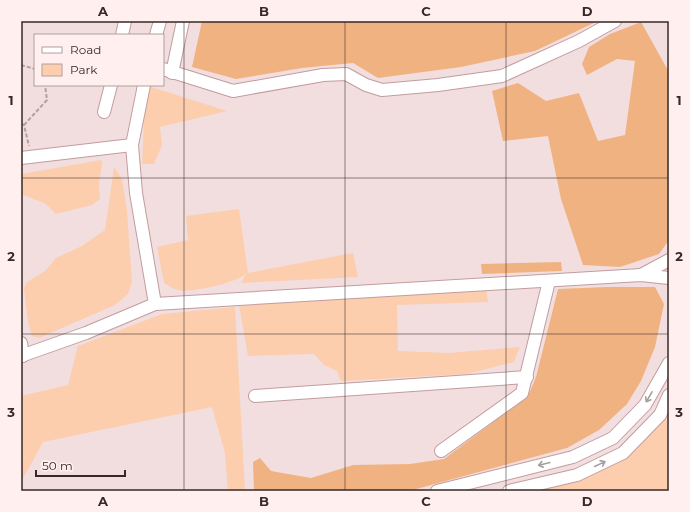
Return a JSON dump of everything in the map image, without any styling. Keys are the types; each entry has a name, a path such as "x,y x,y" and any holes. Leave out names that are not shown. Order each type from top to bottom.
{"street":[{"path":"122,34 125,21"},
{"path":"156,34 160,21"},
{"path":"183,21 167,71 233,92 323,75 346,74 366,85 382,90 438,85 502,76 579,41 615,21"},
{"path":"104,112 111,86"},
{"path":"144,86 132,145 136,193 155,304"},
{"path":"25,154 132,145"},
{"path":"641,275 669,260"},
{"path":"21,343 22,356 86,333 155,304 641,275 669,278"},
{"path":"441,451 522,393 550,281"},
{"path":"437,491 573,457 613,438 645,405 669,363"},
{"path":"255,396 527,377"},
{"path":"509,491 577,475 623,453 660,416 669,395"}],"path":[{"path":"21,64 34,70"},
{"path":"25,154 23,124 47,100 45,86"}],"shaded area":[{"path":"21,21 669,21 669,491 21,491"},
{"path":"202,21 598,21 535,51 461,67 378,78 353,63 302,68 236,79 192,67"},
{"path":"641,22 669,72 669,240 659,254 620,267 583,265 561,199 548,136 503,141 492,91 518,83 546,101 579,93 598,141 625,135 635,61 617,59 587,75 582,64 589,47 610,34"},
{"path":"561,262 562,271 482,274 481,264"},
{"path":"655,287 664,304 655,347 641,381 627,404 599,430 567,448 409,491 254,491 253,462 260,458 271,471 311,478 353,465 410,464 444,459 528,396 536,377 558,289"}],"green space":[{"path":"148,86 227,111 160,127 162,145 154,164 142,164 145,99"},
{"path":"101,160 102,163 99,184 100,199 92,205 56,214 46,204 21,194 21,174"},
{"path":"114,167 122,179 127,211 132,282 128,294 115,305 39,338 32,336 28,322 24,288 27,282 45,271 56,258 82,246 105,230"},
{"path":"239,209 248,273 353,253 358,277 241,283 246,274 233,281 223,284 203,289 184,291 172,288 164,283 157,247 188,240 186,216"},
{"path":"486,289 488,302 397,305 398,351 449,353 520,347 514,362 467,374 341,381 337,371 324,365 314,354 248,356 239,305"},
{"path":"235,307 245,491 228,491 225,453 212,407 43,442 21,482 23,473 21,472 21,396 68,385 78,346 162,314"},
{"path":"669,406 669,491 533,491 563,482 636,449 650,435"}]}
